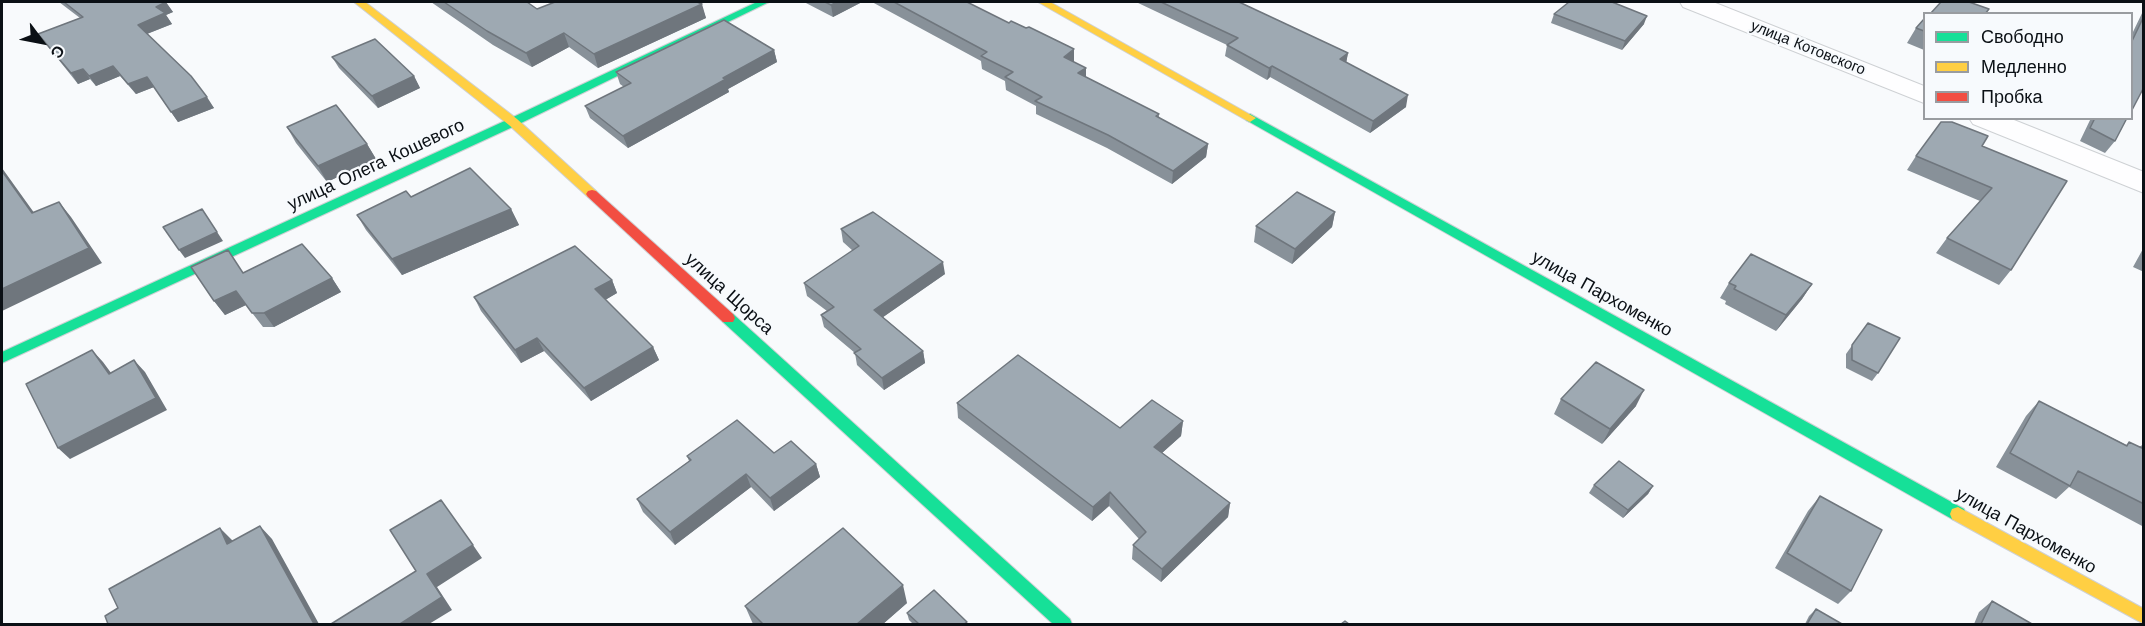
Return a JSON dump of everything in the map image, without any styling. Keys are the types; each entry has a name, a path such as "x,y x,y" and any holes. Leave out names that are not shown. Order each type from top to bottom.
{"street":[{"name":"улица Щорса","path":"359,2 513,122 1064,624"},
{"name":"улица Олега Кошевого","path":"2,358 513,122 764,2"},
{"name":"улица Пархоменко","path":"1043,2 2144,618"},
{"name":"улица Котовского","path":"1692,2 1923,95"},
{"path":"1988,120 2144,183"}],"building":[{"path":"64,2 166,2 156,7 165,13 138,25 191,76 207,97 171,112 147,77 128,84 113,66 89,76 83,69 71,73 38,34 83,17"},
{"path":"444,2 527,2 537,9 555,2 697,2 702,4 594,54 564,33 526,53 487,31"},
{"path":"894,2 967,2 1009,23 1011,21 1026,28 1029,27 1074,49 1064,57 1086,68 1078,73 1159,114 1156,116 1208,144 1173,171 1108,135 1035,101 1042,97 1005,77 1013,72 981,56 987,52"},
{"path":"1161,2 1239,2 1348,53 1340,59 1408,95 1373,121 1272,66 1269,68 1227,45 1238,38"},
{"path":"1569,2 1612,2 1647,16 1625,41 1554,14"},
{"path":"1941,2 1969,2 1989,9 1987,12 1932,12"},
{"path":"2144,16 2144,87 2133,108 2133,39"},
{"path":"724,20 774,50 623,136 585,106 631,83 616,72"},
{"path":"1923,20 1923,31 1916,28"},
{"path":"375,39 414,76 372,96 332,57"},
{"path":"336,105 367,144 318,166 287,127"},
{"path":"2094,120 2126,120 2115,141 2090,128"},
{"path":"1941,122 1952,122 1988,136 1982,146 2067,181 2011,270 1947,238 1992,188 1916,156"},
{"path":"470,168 511,209 392,259 357,215 406,191 411,197"},
{"path":"2,171 32,213 59,202 89,248 2,289"},
{"path":"1297,192 1335,212 1295,249 1256,226"},
{"path":"202,209 217,232 179,250 163,227"},
{"path":"873,212 943,262 874,310 923,351 882,378 854,353 861,349 821,315 834,307 804,283 859,246 841,229"},
{"path":"302,244 332,278 264,313 252,313 236,291 214,301 191,267 228,250 243,273"},
{"path":"575,246 612,280 595,289 653,347 584,388 537,338 515,350 474,297"},
{"path":"1751,254 1812,284 1786,315 1734,289 1736,286 1729,283"},
{"path":"1868,323 1900,338 1878,373 1852,360 1852,345"},
{"path":"92,350 109,374 134,360 156,398 58,448 26,384"},
{"path":"1018,355 1120,428 1152,400 1183,421 1154,447 1230,503 1162,569 1133,545 1146,532 1110,492 1093,507 957,403"},
{"path":"1596,362 1644,390 1610,429 1561,399"},
{"path":"2039,401 2127,446 2129,442 2144,449 2144,504 2078,471 2070,486 2010,453"},
{"path":"737,420 774,453 791,441 816,464 770,498 746,474 670,532 637,499 691,460 687,456"},
{"path":"1619,461 1653,486 1628,510 1594,485"},
{"path":"1820,496 1882,530 1851,591 1787,553"},
{"path":"441,500 473,545 427,574 442,597 400,624 331,624 416,571 390,530"},
{"path":"260,526 314,624 108,624 105,616 118,608 109,589 220,528 227,544"},
{"path":"843,528 903,585 857,624 763,624 745,606"},
{"path":"934,590 967,622 964,624 919,624 907,613"},
{"path":"1992,601 2032,624 1981,624"},
{"path":"1816,609 1842,624 1807,624"}],"traffic: fast":[{"path":"2,358 513,122 764,2"},
{"path":"1250,118 1958,514"},
{"path":"728,318 1064,624"}],"traffic: slow":[{"path":"359,2 513,122 592,194"},
{"path":"1043,2 1250,118"},
{"path":"1958,514 2144,618"}],"traffic: jam":[{"path":"592,194 728,318"}]}
